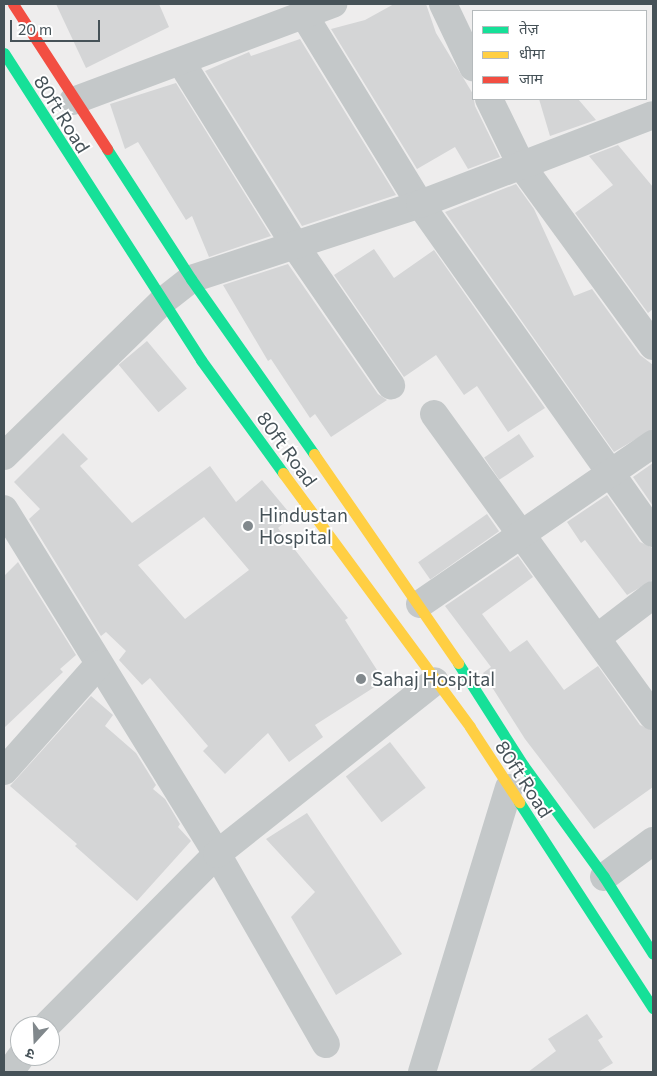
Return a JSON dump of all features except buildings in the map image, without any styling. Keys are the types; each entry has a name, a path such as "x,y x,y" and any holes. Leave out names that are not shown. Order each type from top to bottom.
{"main road":[{"path":"13,4 73,100 190,279 420,604 523,765 604,877 653,954"},
{"name":"80ft Road","path":"4,53 201,360 470,727 653,1008"}],"street":[{"path":"73,100 181,62 334,4"},
{"path":"443,4 472,65"},
{"path":"304,15 420,204 653,533"},
{"path":"181,62 296,247 391,385"},
{"path":"489,100 521,165 649,332"},
{"path":"4,456 163,301 190,279 296,247 420,204 653,115"},
{"path":"434,414 598,636 653,716"},
{"path":"420,604 653,444"},
{"path":"4,509 217,854 326,1044"},
{"path":"598,636 653,595"},
{"path":"4,771 99,664"},
{"path":"56,1016 217,854 435,681"},
{"path":"422,1072 509,788"},
{"path":"604,877 653,841"}],"traffic: fast":[{"path":"4,53 201,360 283,473"},
{"path":"107,149 191,279 314,454"},
{"path":"458,663 523,765 604,877 653,954"},
{"path":"519,802 653,1008"}],"traffic: slow":[{"path":"314,454 458,663"},
{"path":"283,473 470,727 519,802"}],"traffic: jam":[{"path":"13,4 107,149"}],"place":[{"name":"Hindustan Hospital","path":"248,526"},
{"name":"Sahaj Hospital","path":"361,679"}]}
